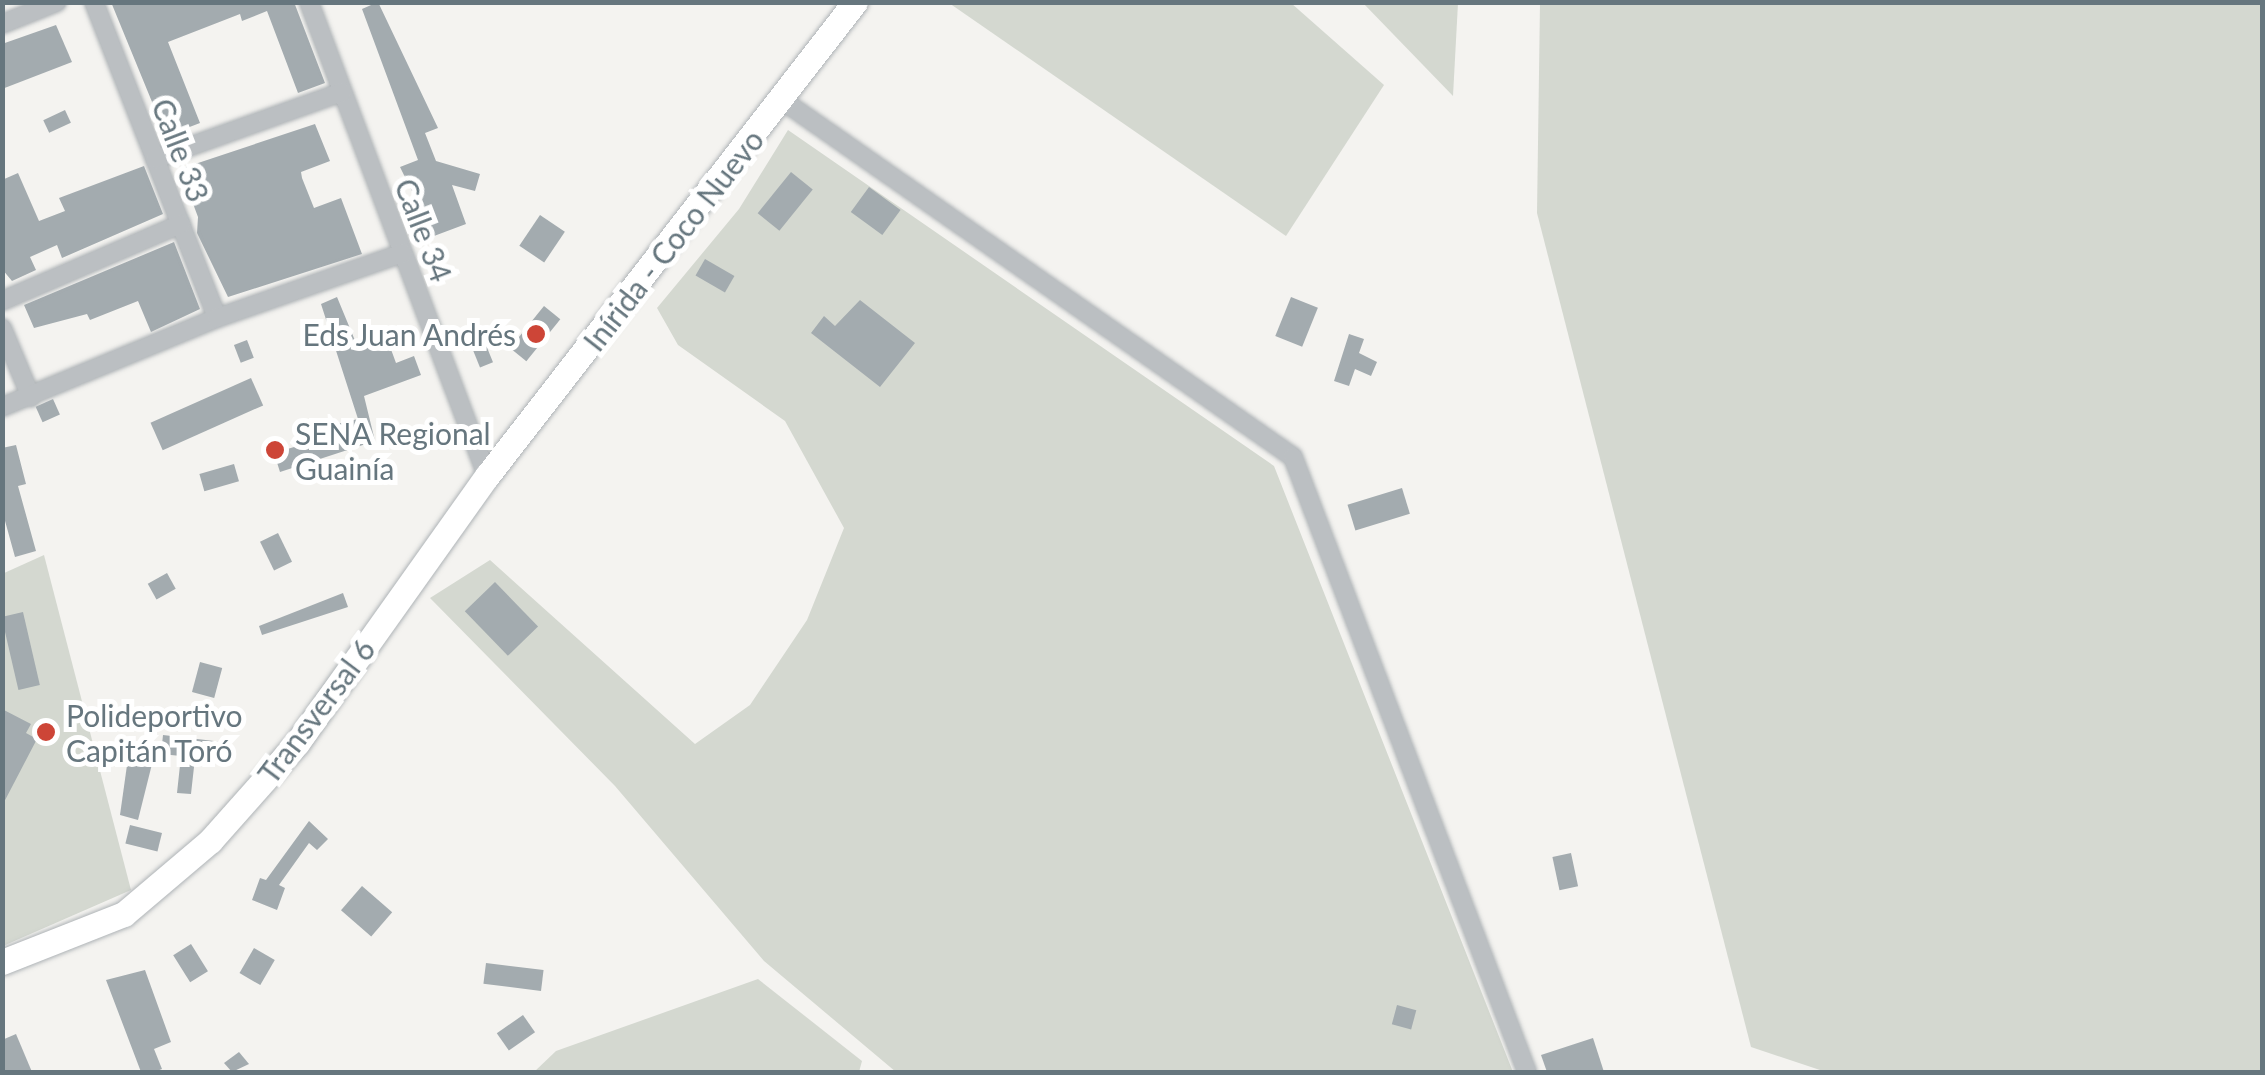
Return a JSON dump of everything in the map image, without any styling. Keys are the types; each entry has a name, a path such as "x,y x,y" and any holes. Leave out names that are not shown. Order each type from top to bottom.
{"street":[{"path":"2,24 57,2"},
{"name":"Calle 33","path":"94,2 218,318"},
{"name":"Calle 34","path":"309,2 487,476"},
{"name":"Inírida - Coco Nuevo","path":"487,476 855,2"},
{"path":"155,159 342,92"},
{"path":"782,100 1293,458 1527,1072"},
{"path":"2,300 180,224"},
{"path":"2,408 218,318 403,253"},
{"path":"2,328 30,396"},
{"name":"Transversal 6","path":"2,962 124,914 210,841 297,743 487,476"}],"shaded area":[{"path":"949,3 1291,3 1384,85 1286,236"},
{"path":"1363,3 1458,3 1453,96"},
{"path":"1540,3 2262,3 2262,1072 1826,1072 1751,1047 1537,213"},
{"path":"788,130 1274,466 1513,1072 896,1072 764,961 615,786 430,598 490,560 695,744 750,705 807,620 844,528 785,421 678,345 657,308 739,209"},
{"name":"Polideportivo Capitán Toró","path":"44,555 131,890 3,946 2,574"},
{"path":"758,979 862,1061 859,1072 534,1072 556,1051"}],"building":[{"path":"111,2 294,2 325,83 298,93 267,11 242,21 240,14 168,42 200,123 166,136"},
{"path":"378,2 438,128 425,133 436,161 480,174 475,191 452,185 466,224 434,236 400,167 418,160 362,9"},
{"path":"56,25 72,62 2,89 2,44"},
{"path":"65,110 71,123 49,133 43,120"},
{"path":"315,124 330,161 301,172 302,178 314,208 341,198 362,254 228,297 197,233 198,217 180,169"},
{"path":"144,166 163,214 62,258 57,245 30,257 36,270 12,281 2,269 2,180 18,173 39,221 65,211 59,198"},
{"path":"791,172 813,190 779,231 758,213"},
{"path":"869,187 901,210 882,235 851,212"},
{"path":"540,215 565,232 544,262 519,246"},
{"path":"174,242 200,309 151,332 138,301 90,320 87,314 34,328 24,305"},
{"path":"705,259 734,276 725,292 696,275"},
{"path":"337,297 356,343 385,333 396,363 414,356 421,375 364,396 375,441 280,472 274,453 331,436 328,426 358,419 321,304"},
{"path":"1291,297 1318,308 1302,347 1275,336"},
{"path":"860,300 915,343 880,387 811,333 824,316 835,326"},
{"path":"544,306 560,319 526,361 510,348"},
{"path":"1349,334 1364,339 1359,353 1377,362 1371,376 1355,369 1349,386 1334,381"},
{"path":"247,340 254,358 241,363 234,345"},
{"path":"484,340 493,362 480,367 471,345"},
{"path":"251,378 263,405 163,450 151,423"},
{"path":"53,399 60,415 43,422 36,407"},
{"path":"16,445 26,484 18,486 36,551 15,557 2,510 2,448"},
{"path":"234,464 239,481 204,491 199,474"},
{"path":"1402,488 1410,514 1355,530 1347,505"},
{"path":"278,533 292,562 274,571 260,542"},
{"path":"167,573 176,589 156,599 148,584"},
{"path":"495,582 538,627 508,656 465,611"},
{"path":"343,593 348,607 262,635 259,626"},
{"path":"23,612 40,685 18,690 2,617"},
{"path":"200,662 222,668 214,698 192,692"},
{"path":"2,709 31,724 26,733 37,739 2,806"},
{"path":"163,735 231,743 229,762 195,758 191,794 177,793 181,756 161,754"},
{"path":"128,758 152,764 138,820 120,815"},
{"path":"309,821 328,839 317,850 309,843 279,885 285,888 277,910 252,900 260,878 266,880"},
{"path":"130,825 162,833 157,851 125,843"},
{"path":"1571,853 1578,886 1559,890 1552,857"},
{"path":"362,886 392,912 371,936 341,910"},
{"path":"191,944 208,971 190,982 173,955"},
{"path":"254,948 275,960 260,985 240,973"},
{"path":"486,963 544,970 541,991 483,984"},
{"path":"145,970 171,1042 154,1049 162,1069 154,1072 141,1072 106,980"},
{"path":"1397,1005 1416,1010 1411,1029 1392,1024"},
{"path":"523,1015 535,1032 509,1051 497,1033"},
{"path":"16,1034 32,1072 2,1072 2,1040"},
{"path":"1593,1038 1604,1072 1547,1072 1541,1055"},
{"path":"239,1052 249,1064 232,1072 224,1063"}],"place":[{"name":"Eds Juan Andrés","path":"536,334"},
{"name":"SENA Regional Guainía","path":"275,450"},
{"name":"Polideportivo Capitán Toró","path":"46,732"}]}
